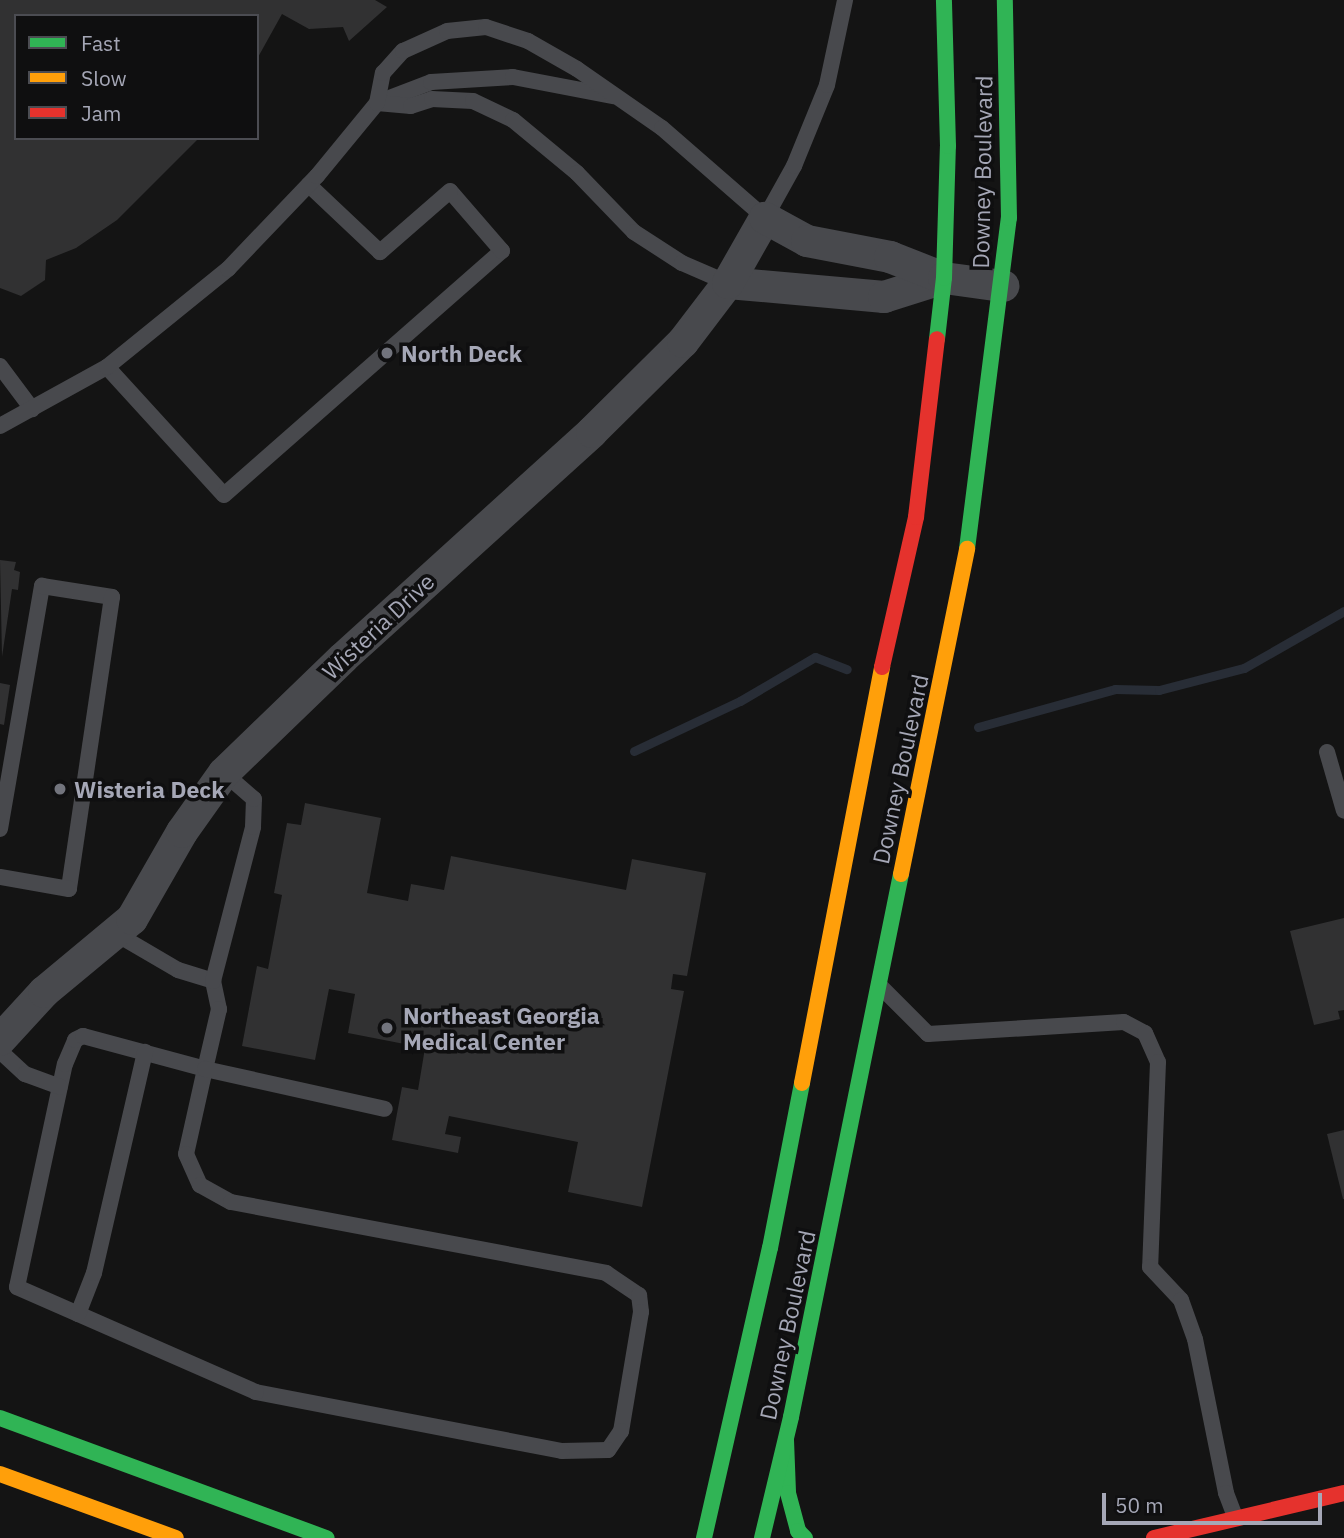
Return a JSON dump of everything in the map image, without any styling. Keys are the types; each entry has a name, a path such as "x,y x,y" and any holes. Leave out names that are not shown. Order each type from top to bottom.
{"main road":[{"name":"Downey Boulevard","path":"704,1538 770,1248 876,692 916,517 944,278 948,146 944,0"},
{"name":"Downey Boulevard","path":"762,1538 786,1440 975,508 1009,218 1005,0"},
{"path":"0,1418 327,1538"},
{"path":"786,1440 788,1493 798,1531 805,1538"},
{"path":"0,1474 176,1538"},
{"path":"1154,1538 1344,1493"}],"street":[{"path":"765,218 807,241 890,257 944,278 1003,286"},
{"name":"Wisteria Drive","path":"0,1040 44,992 113,932 132,919 182,832 224,773 343,657 592,432 683,342 728,283 765,218"},
{"path":"728,283 884,297 944,278"}],"lane":[{"path":"0,426 107,366 228,270 309,185 377,103 383,73 403,51 447,30 486,27 528,41 663,128 765,218 794,166 827,85 845,0"},
{"path":"377,103 431,82 513,77 613,96"},
{"path":"377,103 411,106 432,99 473,101 513,120 577,173 634,232 682,263 728,283"},
{"path":"107,366 224,495 502,251 450,191 380,252 309,185"},
{"path":"0,366 32,409"},
{"path":"0,829 42,586 112,597 69,889 0,877"},
{"path":"1328,752 1344,811"},
{"path":"224,773 254,799 253,827 213,981 219,1009 205,1069 186,1154 200,1185 231,1202 606,1273 639,1295 641,1312 621,1432 608,1450 562,1451 256,1392 17,1287 60,1087 75,1040 83,1036 205,1069 385,1110"},
{"path":"113,932 178,971 213,981"},
{"path":"878,985 928,1034 1124,1022 1145,1033 1158,1062 1150,1267 1181,1300 1195,1339 1226,1493 1235,1517"},
{"path":"0,1051 25,1074 60,1087"},
{"path":"78,1314 94,1273 145,1052"}],"building":[{"path":"0,0 375,0 387,7 349,41 343,27 309,29 282,14 259,55 259,14 14,14 14,140 197,140 117,220 76,248 46,260 45,280 21,296 0,288"},
{"path":"0,560 16,562 14,570 20,572 18,590 12,589 2,657"},
{"path":"0,683 10,685 4,725 0,724"},
{"path":"305,803 381,818 367,893 408,901 411,884 444,890 451,856 626,890 632,859 706,873 687,976 673,974 671,989 684,991 642,1207 568,1192 578,1142 449,1116 445,1134 461,1137 458,1153 392,1140 402,1087 418,1090 425,1048 348,1033 355,994 329,989 315,1060 242,1046 257,966 268,969 282,895 274,893 287,823 301,825"},
{"path":"1344,918 1344,1010 1338,1011 1340,1019 1314,1025 1290,931"},
{"path":"1344,1130 1344,1199 1343,1199 1327,1134"}],"waterway":[{"path":"978,727 1115,689 1159,690 1244,668 1344,611"},
{"path":"634,751 740,701 815,657 847,669"}],"traffic: fast":[{"path":"937,339 944,278 948,146 944,0"},
{"path":"967,549 1009,218 1005,0"},
{"path":"762,1538 791,1417 901,874"},
{"path":"704,1538 770,1248 802,1083"},
{"path":"0,1418 327,1538"},
{"path":"786,1440 788,1493 798,1531 805,1538"}],"traffic: slow":[{"path":"901,874 967,549"},
{"path":"802,1083 882,667"},
{"path":"0,1474 176,1538"}],"traffic: jam":[{"path":"882,667 916,517 937,339"},
{"path":"1154,1538 1344,1493"}],"place":[{"name":"North Deck","path":"387,353"},
{"name":"Wisteria Deck","path":"60,789"},
{"name":"Northeast Georgia Medical Center","path":"387,1028"}]}
